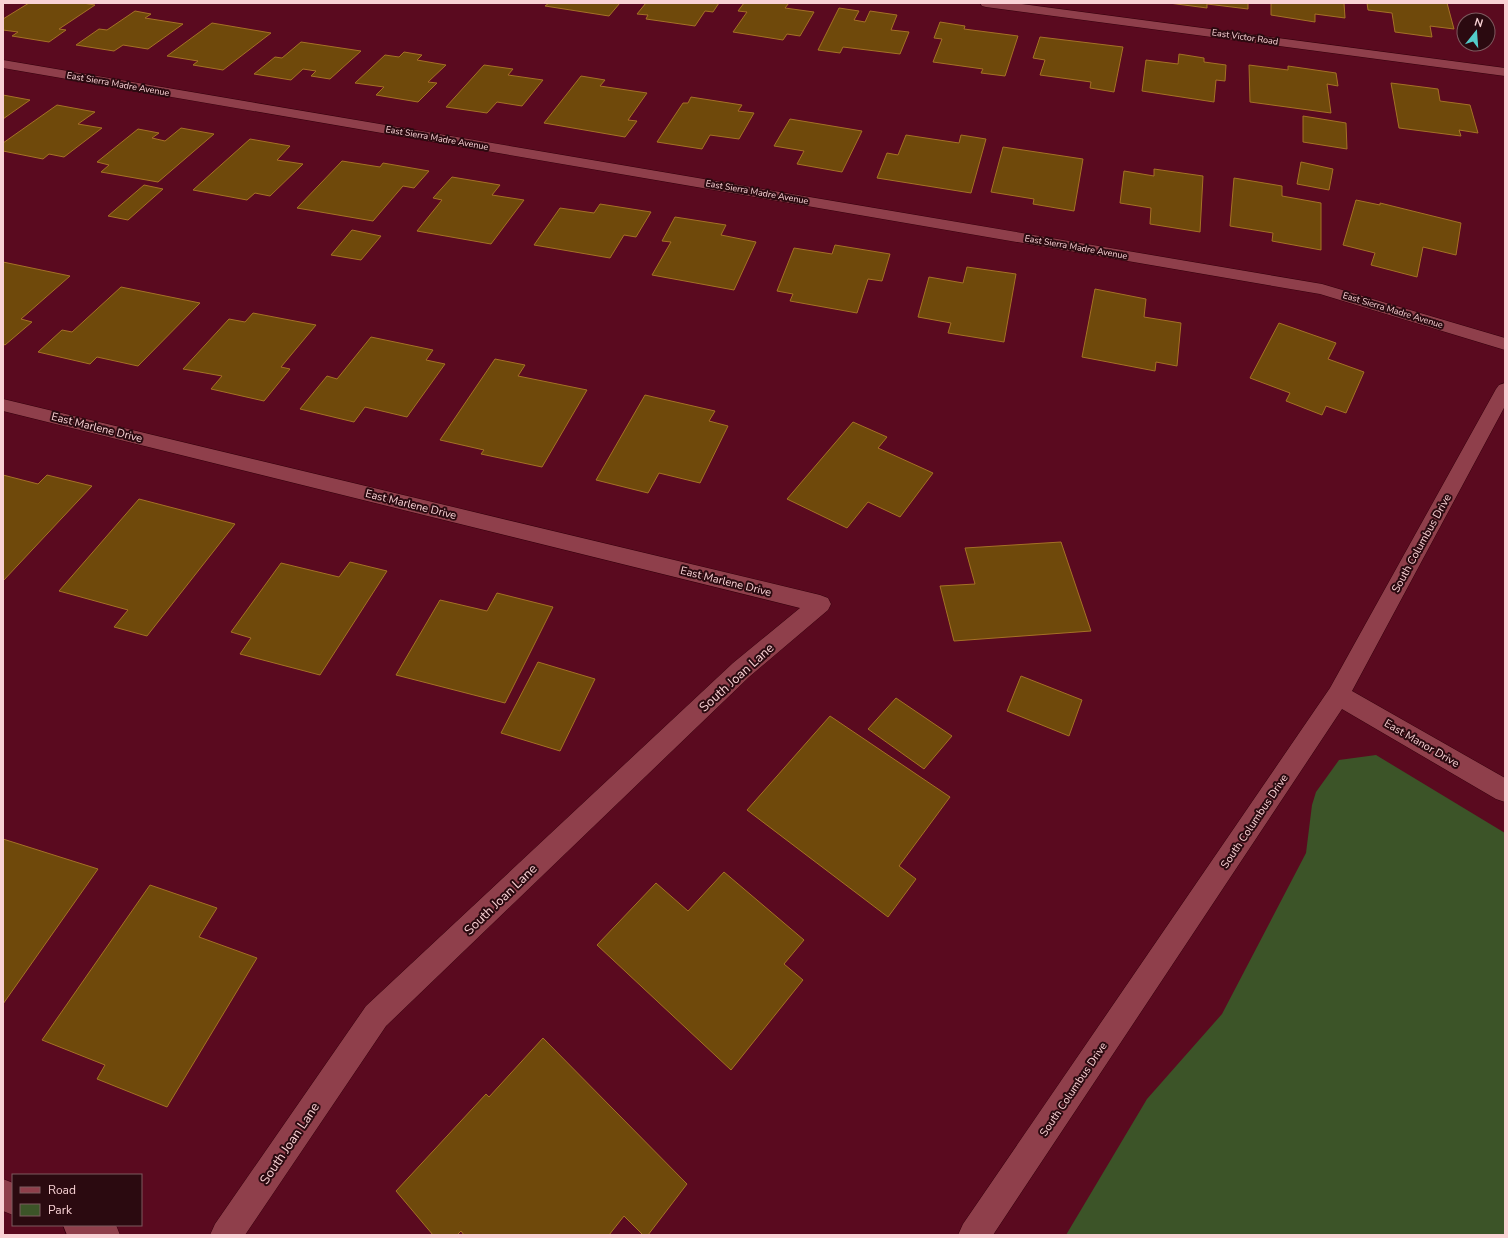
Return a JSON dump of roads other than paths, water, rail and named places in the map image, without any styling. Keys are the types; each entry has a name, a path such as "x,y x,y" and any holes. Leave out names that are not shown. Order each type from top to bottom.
{"street":[{"name":"East Victor Road","path":"986,3 1505,72"},
{"name":"East Sierra Madre Avenue","path":"3,64 1322,289 1505,344"},
{"name":"South Columbus Drive","path":"974,1235 1338,695 1505,389"},
{"name":"East Marlene Drive","path":"3,405 820,604"},
{"name":"South Joan Lane","path":"226,1235 376,1016 741,670 820,604"},
{"name":"East Manor Drive","path":"1338,695 1505,791"},
{"path":"82,1226 104,1235"}]}
